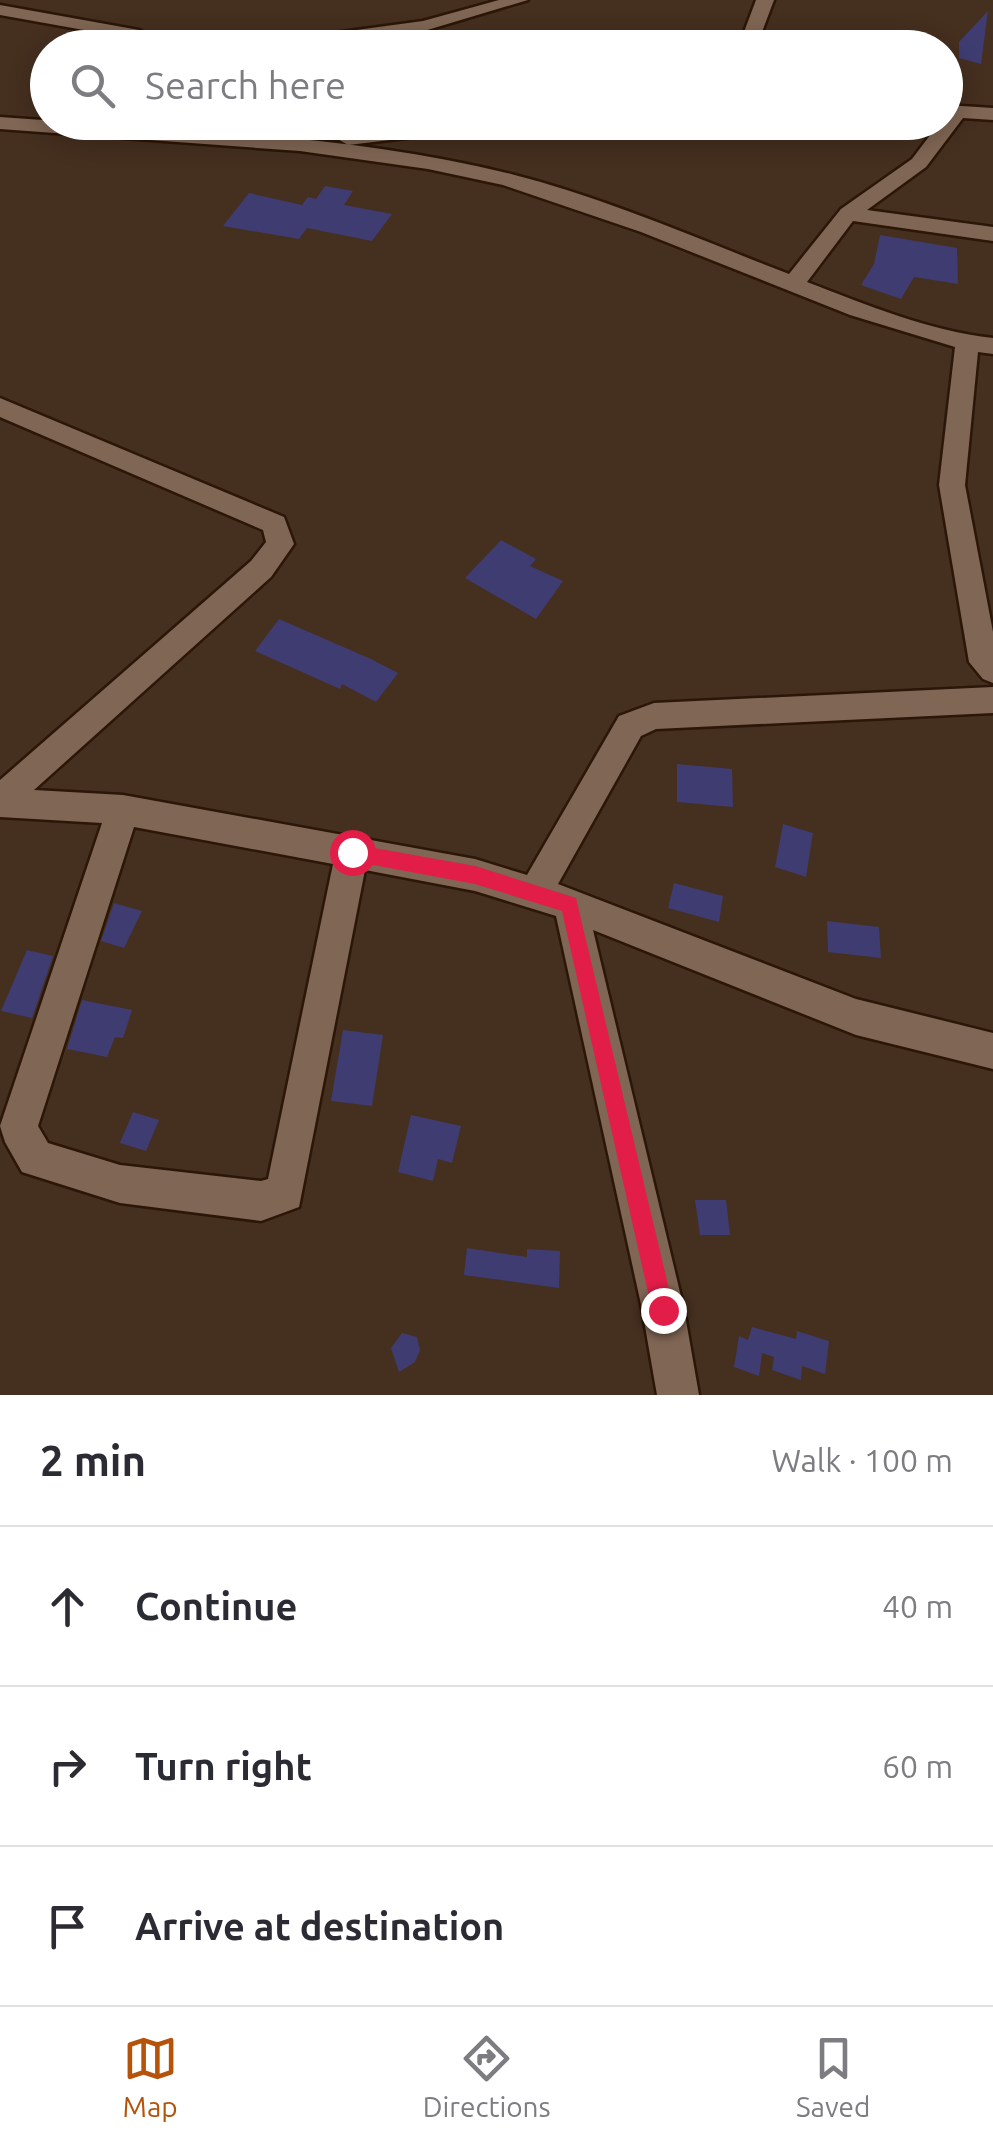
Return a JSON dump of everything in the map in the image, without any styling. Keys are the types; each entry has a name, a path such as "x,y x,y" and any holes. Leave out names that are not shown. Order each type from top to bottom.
{"street":[{"path":"14,0 0,10 116,30"},
{"path":"424,26 456,0"},
{"path":"394,30 424,26 519,0"},
{"path":"754,30 765,0"},
{"path":"963,113 993,114"},
{"path":"0,123 30,124"},
{"path":"214,140 300,145 428,163 508,180 616,215 792,286 980,344 964,409 952,485 984,662 993,670"},
{"path":"300,145 341,140"},
{"path":"792,286 848,214 920,162 934,140"},
{"path":"848,214 993,234"},
{"path":"0,407 274,524 280,544 261,569 0,801"},
{"path":"678,1395 663,1310 552,898 630,726 654,716 993,700"},
{"path":"0,801 123,810 475,875 552,898 856,1017 993,1051"},
{"path":"123,810 18,1130 36,1158 120,1184 260,1201 285,1193 352,852"}],"building":[{"path":"988,11 981,64 963,59 963,38"},
{"path":"325,186 353,191 344,205 392,214 372,241 307,228 299,239 223,226 249,193 302,205 308,197 316,199"},
{"path":"880,235 957,248 958,284 914,277 901,299 861,285 874,264"},
{"path":"501,540 536,559 530,566 563,581 536,619 465,578"},
{"path":"279,619 398,673 376,702 342,684 340,689 255,651"},
{"path":"677,764 732,769 733,807 677,802"},
{"path":"783,824 813,833 806,877 775,867"},
{"path":"674,883 723,896 719,922 668,908"},
{"path":"114,903 142,911 124,948 101,941"},
{"path":"827,921 879,927 881,958 828,952"},
{"path":"27,950 53,956 32,1018 1,1011"},
{"path":"82,1000 132,1010 123,1038 115,1037 107,1057 67,1049"},
{"path":"343,1030 383,1035 372,1106 331,1101"},
{"path":"133,1112 159,1120 146,1151 120,1143"},
{"path":"411,1115 461,1126 452,1163 438,1159 433,1181 398,1172"},
{"path":"695,1200 726,1200 730,1235 700,1235"},
{"path":"467,1248 527,1257 527,1249 560,1251 559,1288 464,1275"},
{"path":"752,1327 796,1339 797,1331 829,1341 825,1374 802,1366 801,1380 772,1370 774,1357 762,1353 759,1376 734,1367 739,1336 748,1340"},
{"path":"402,1333 417,1337 420,1350 415,1362 399,1372 391,1348"}],"route":[{"path":"352,852 475,875 570,904 663,1310"}]}
